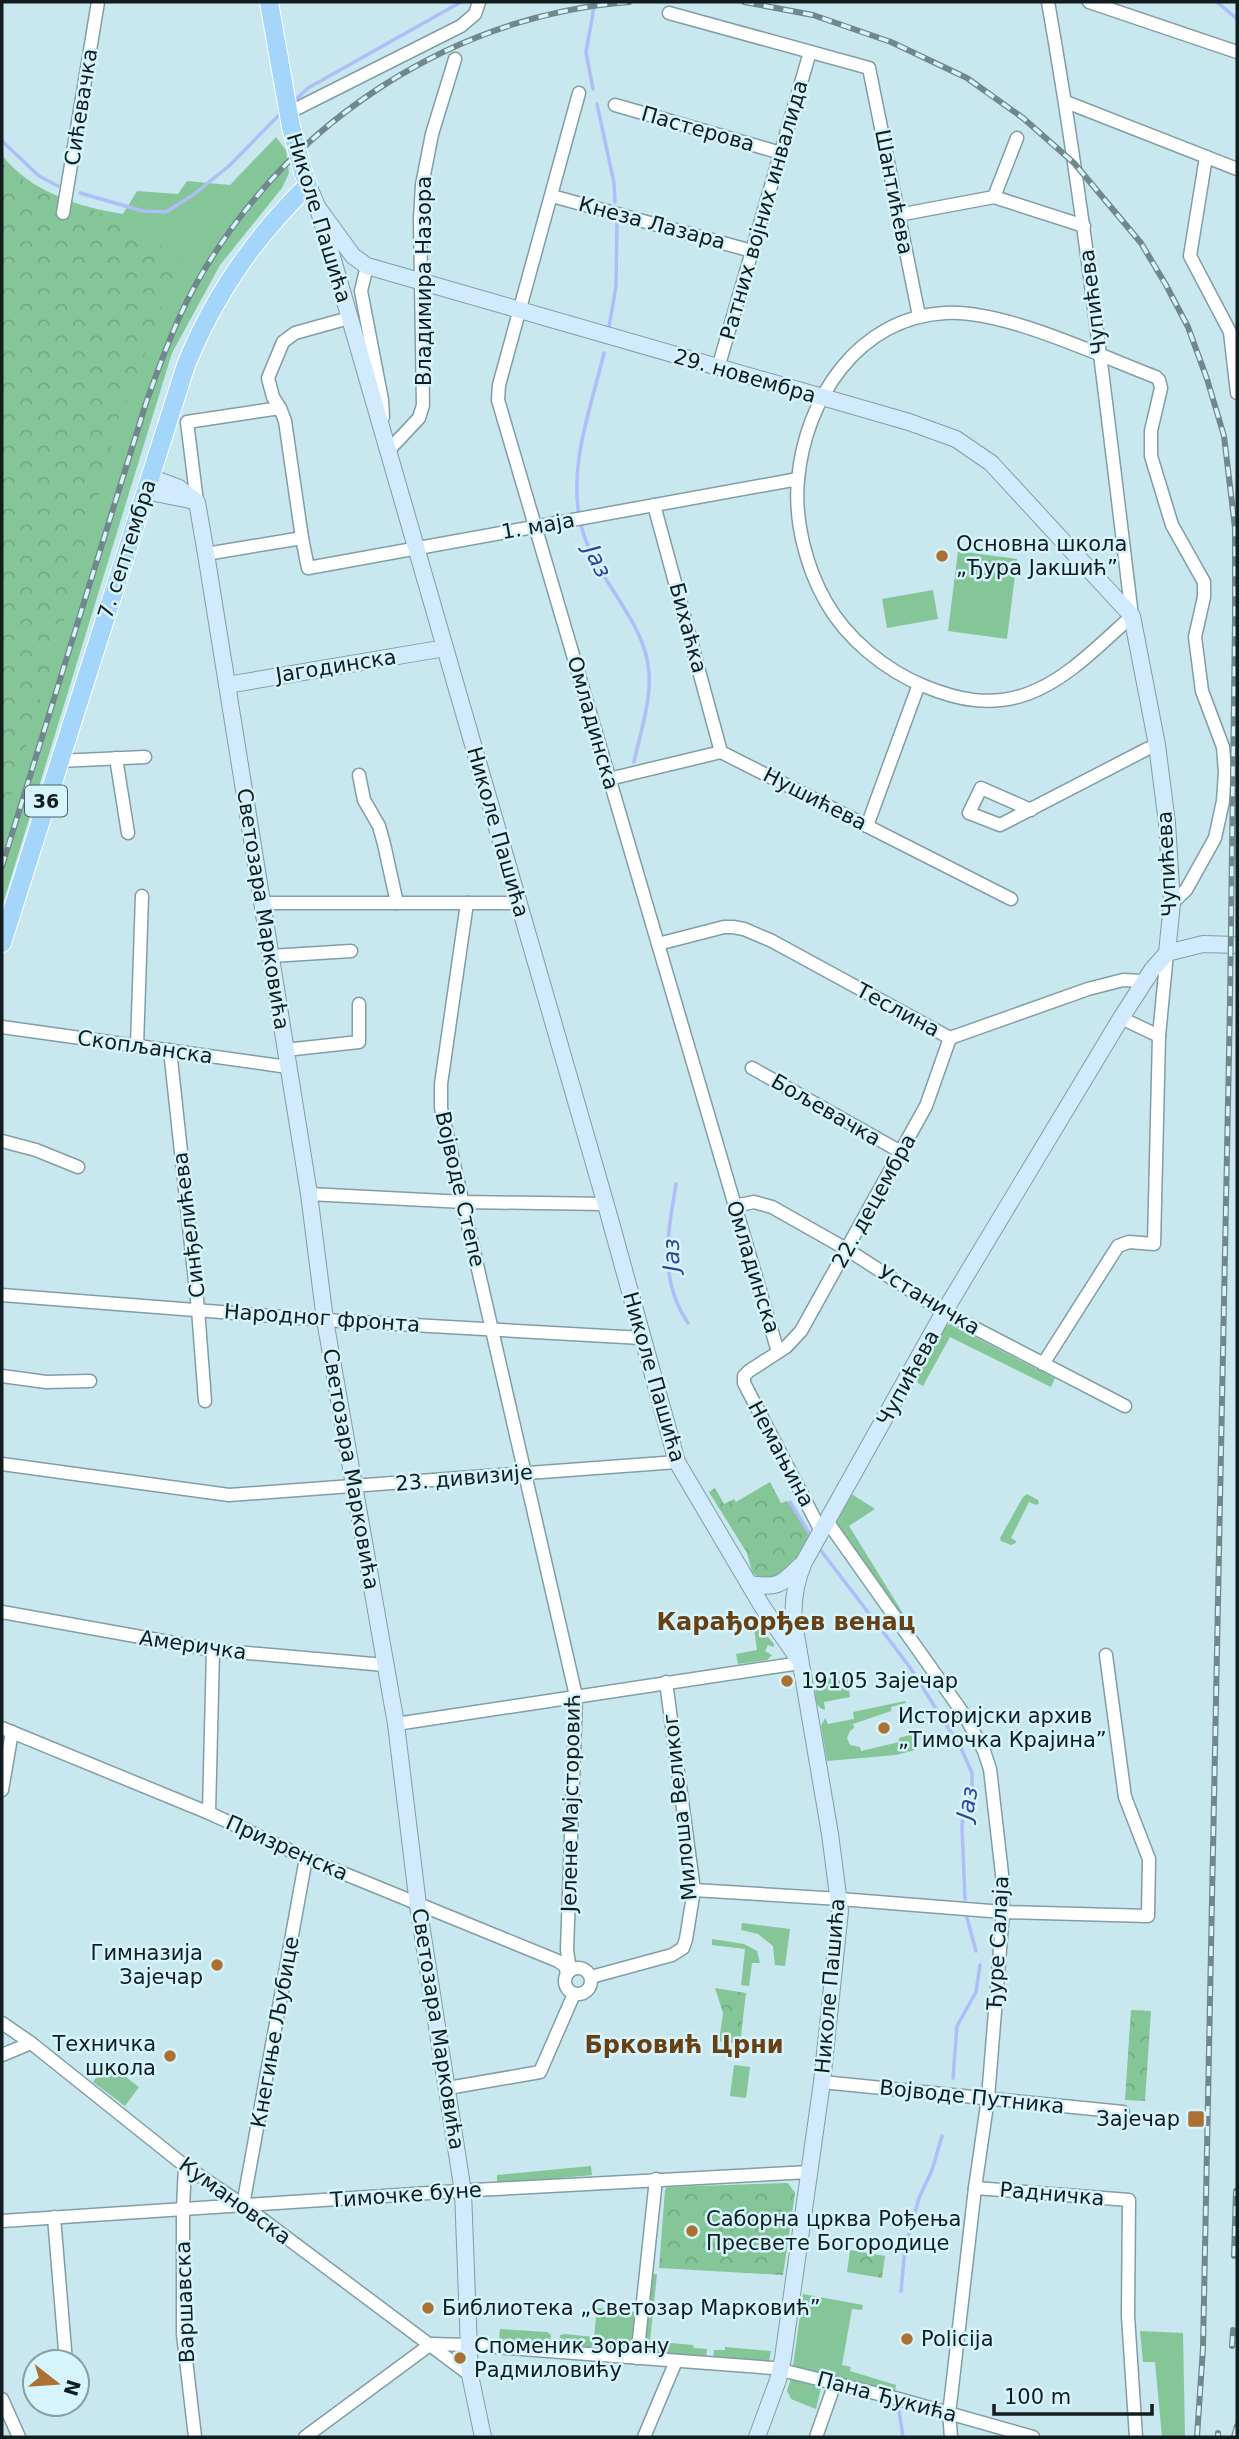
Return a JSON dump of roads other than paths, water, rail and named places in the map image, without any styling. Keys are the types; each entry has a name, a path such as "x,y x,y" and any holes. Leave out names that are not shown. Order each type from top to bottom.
{"main road":[{"name":"Николе Пашића","path":"269,2 289,114 306,179"},
{"name":"7. септембра","path":"2,943 186,365 217,299 306,179"}],"street":[{"name":"Сићевачка","path":"63,212 98,2"},
{"path":"289,114 461,26 475,14 480,2"},
{"name":"Чупићева","path":"804,1562 944,1312 1121,1018 1144,981 1167,953 1172,903 1167,823 1157,745 1132,616 1084,226 1048,2"},
{"path":"1089,2 1237,51"},
{"path":"669,13 810,51"},
{"name":"Шантићева","path":"810,51 869,68 919,316"},
{"name":"Ратних војних инвалида","path":"718,368 810,51"},
{"name":"Владимира Назора","path":"388,451 419,418 424,405 420,219 425,163 455,59"},
{"name":"Омладинска","path":"579,93 499,385 498,400 778,1352"},
{"path":"1066,102 1206,157 1237,166"},
{"name":"Пастерова","path":"615,105 781,153"},
{"path":"994,197 1017,138"},
{"path":"1206,157 1190,256 1230,332 1237,385"},
{"name":"Николе Пашића","path":"306,179 318,208 519,903 677,1462 762,1606 800,1663 840,1899 840,1923 822,2082 781,2369 757,2437"},
{"name":"Кнеза Лазара","path":"552,196 752,251"},
{"path":"898,215 994,197 1084,226"},
{"name":"29. новембра","path":"318,208 353,256 367,266 822,397 956,439 982,455 1132,616"},
{"name":"Николе Пашића","path":"367,266 361,291 382,400 382,432"},
{"path":"1132,616 1052,682 1023,695 998,701 973,701 919,684 870,653 844,627 825,601 804,544 798,480 804,447 822,397 842,365 854,352 883,332 919,316 956,312 990,317 1159,380 1161,388 1150,438 1152,457 1172,525 1204,582 1194,633 1202,691 1223,747 1225,772 1223,801 1215,838 1186,890 1172,903"},
{"path":"206,554 302,538 285,421 273,397 268,378 282,342 295,333 349,318"},
{"name":"Светозара Марковића","path":"280,408 187,422 197,502 309,1194 325,1320 396,1724 418,1905 463,2192 470,2375 484,2437"},
{"name":"1. маја","path":"302,538 308,568 798,480"},
{"path":"147,484 197,502"},
{"name":"Бихаћка","path":"654,505 721,752"},
{"name":"Јагодинска","path":"227,685 445,648"},
{"path":"867,826 919,684"},
{"path":"1031,810 1157,745"},
{"path":"609,779 721,752"},
{"name":"Нушићева","path":"721,752 1011,898"},
{"path":"59,761 145,757"},
{"path":"116,758 128,833"},
{"path":"359,775 364,800 379,826 397,903"},
{"path":"137,1046 142,896"},
{"path":"262,903 519,903"},
{"name":"Војводе Степе","path":"467,903 440,1095 525,1473"},
{"name":"Теслина","path":"658,944 724,928 744,929 950,1038 1088,989 1123,980 1144,981"},
{"path":"1043,1364 1118,1246 1129,1242 1154,1244 1159,1036 1167,953 1203,944 1237,946"},
{"path":"271,956 351,951"},
{"path":"285,1050 359,1042 359,1004"},
{"path":"1121,1018 1159,1036"},
{"name":"Скопљанска","path":"2,1027 288,1067"},
{"name":"22. децембра","path":"778,1352 791,1343 801,1331 848,1250 930,1097 950,1038"},
{"name":"Синђелићева","path":"170,1050 198,1309 205,1401"},
{"name":"Бољевачка","path":"752,1068 901,1152"},
{"path":"2,1141 36,1150 78,1167"},
{"path":"309,1194 464,1202 605,1204"},
{"name":"Устаничка","path":"734,1206 754,1202 765,1205 848,1250 944,1312 1125,1406"},
{"name":"Народног фронта","path":"2,1295 325,1320 642,1338"},
{"name":"Немањина","path":"778,1352 746,1373 744,1382 820,1533"},
{"path":"2,1376 46,1382 90,1381"},
{"name":"23. дивизије","path":"2,1464 213,1494 353,1487 677,1462"},
{"name":"Јелене Мајсторовић","path":"525,1473 576,1696 567,1950 569,1972"},
{"name":"Ђуре Салаја","path":"820,1533 965,1716 985,1751 990,1769 998,1827 1003,1912 988,2098 949,2413 951,2437"},
{"path":"396,1724 800,1663 793,1602 796,1583 804,1562"},
{"path":"793,1602 781,1609 762,1606 768,1593 804,1562"},
{"path":"749,1584 775,1587"},
{"name":"Америчка","path":"2,1612 212,1650 385,1665"},
{"path":"209,1814 212,1650"},
{"path":"694,1890 1003,1912 1148,1916 1149,1859 1125,1797 1106,1655"},
{"name":"Милоша Великог","path":"591,1977 676,1953 683,1948 688,1932 694,1890 666,1682"},
{"path":"2,1790 7,1730"},
{"name":"Призренска","path":"7,1730 418,1905 558,1961 569,1972"},
{"name":"Кнегиње Љубице","path":"243,2205 306,1858"},
{"path":"582,1969 591,1977 588,1990 582,1994 574,1994 566,1986 569,1972 582,1969"},
{"path":"448,2088 540,2072 574,1994"},
{"name":"Кумановска","path":"2,2024 31,2043 185,2166 243,2205 470,2375"},
{"path":"2,2055 31,2043"},
{"name":"Војводе Путника","path":"822,2082 1123,2112"},
{"name":"Варшавска","path":"185,2166 183,2334 195,2437"},
{"name":"Тимочке буне","path":"2,2221 656,2179 695,2181 810,2172"},
{"path":"637,2358 656,2179"},
{"name":"Радничка","path":"975,2188 1129,2200 1128,2316 1136,2437"},
{"path":"54,2217 65,2348"},
{"path":"305,2437 431,2344"},
{"name":"Пана Ђукића","path":"431,2344 468,2344 781,2369 1033,2437"},
{"path":"645,2437 676,2361"},
{"path":"816,2437 835,2383"},
{"path":"2,2399 19,2437"}],"waterway":[{"path":"293,102 308,88 461,2"},
{"name":"Јаз","path":"593,89 586,52 595,2"},
{"path":"1217,2 1237,19"},
{"name":"Јаз","path":"597,104 614,183 615,202"},
{"path":"80,193 143,211 166,212 193,195 229,166 282,112"},
{"path":"2,141 39,176 58,186"},
{"name":"Јаз","path":"609,327 616,286 617,219"},
{"name":"Јаз","path":"604,353 582,438 577,504 588,545 630,617 646,654 648,695 634,762"},
{"name":"Јаз","path":"676,1184 668,1238 669,1273 672,1290 688,1323"},
{"name":"Јаз","path":"790,1502 811,1536"},
{"name":"Јаз","path":"819,1548 909,1666 961,1748 972,1773 972,1791 963,1812 962,1827 965,1899"},
{"name":"Јаз","path":"967,1918 976,1951"},
{"name":"Јаз","path":"953,2078 957,2026 976,1992 980,1965"},
{"name":"Јаз","path":"901,2291 905,2248 919,2198 932,2170 942,2136"},
{"name":"Јаз","path":"899,2411 903,2437"}],"railway":[{"path":"2,866 152,386 171,336 194,288 240,218 282,168 330,124 383,86 440,54 500,29 563,11 629,2"},
{"path":"744,2 813,15 891,42 967,78 1023,118 1074,163 1141,243 1166,285 1188,327 1224,436 1235,528 1230,1003 1203,2348 1197,2437"},
{"path":"1234,2256 1236,2191"},
{"path":"1232,2346 1233,2330"},
{"path":"1234,2437 1237,2426"}],"place":[{"name":"Основна школа „Ђура Јакшић”","path":"942,556"},
{"name":"19105 Зајечар","path":"787,1681"},
{"name":"Историјски архив „Тимочка Крајина”","path":"884,1728"},
{"name":"Гимназија Зајечар","path":"217,1965"},
{"name":"Техничка школа","path":"170,2056"},
{"name":"Зајечар","path":"1196,2119"},
{"name":"Саборна црква Рођења Пресвете Богородице","path":"692,2231"},
{"name":"Библиотека „Светозар Марковић”","path":"428,2308"},
{"name":"Policija","path":"907,2339"},
{"name":"Споменик Зорану Радмиловићу","path":"460,2358"}],"district":[{"name":"Карађорђев венац","path":"786,1622"},
{"name":"Брковић Црни","path":"684,2045"}]}
